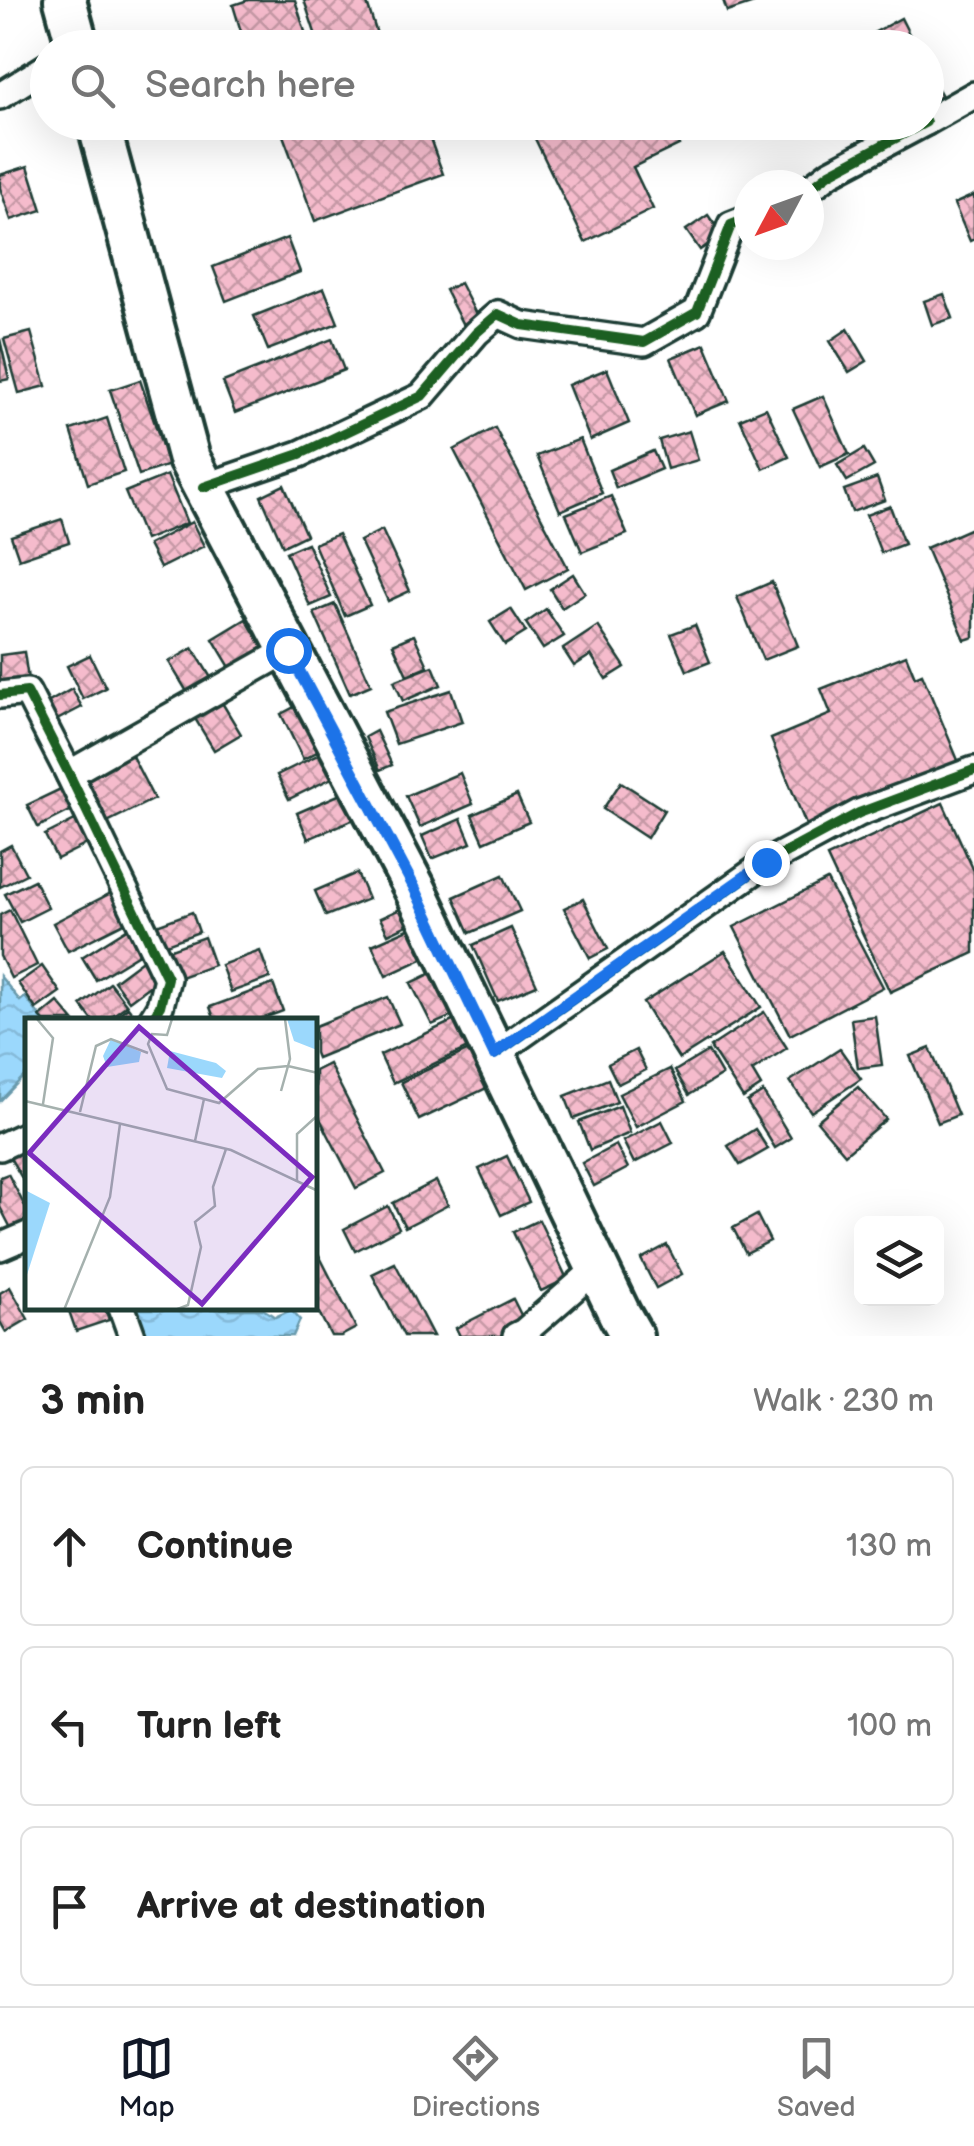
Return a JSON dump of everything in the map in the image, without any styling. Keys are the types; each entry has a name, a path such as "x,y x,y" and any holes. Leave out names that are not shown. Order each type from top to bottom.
{"main road":[{"path":"65,0 73,30"},
{"path":"103,140 190,458 414,887 632,1336"}],"street":[{"path":"0,96 30,77"},
{"path":"944,112 974,95"},
{"path":"824,178 892,140"},
{"path":"204,487 300,454 422,396 476,333 498,314 522,324 644,342 697,312 734,223"},
{"path":"69,774 288,650"},
{"path":"0,694 27,692 167,978 153,1018"},
{"path":"494,1054 766,862 859,813 974,770"},
{"path":"0,1147 25,1135"},
{"path":"0,1247 25,1237"},
{"path":"516,1336 597,1268"},
{"path":"123,1311 132,1336"}],"water":[{"path":"0,976 20,1001 25,997 42,1018 25,1018 25,1075 0,1101"},
{"path":"124,1311 266,1311 275,1317 292,1311 300,1320 293,1336 132,1336"}],"building":[{"path":"248,0 295,0 304,30 241,30 233,5"},
{"path":"304,0 366,0 376,30 314,30"},
{"path":"723,0 763,0 727,12"},
{"path":"901,18 907,30 879,30"},
{"path":"285,140 431,140 443,174 315,221"},
{"path":"536,140 677,140 679,145 633,167 653,209 585,242"},
{"path":"28,166 42,210 11,220 0,188 0,175"},
{"path":"974,195 974,239 970,241 954,204"},
{"path":"708,215 722,235 700,250 686,230"},
{"path":"287,238 300,272 226,301 213,267"},
{"path":"460,283 480,322 465,329 445,290"},
{"path":"324,288 338,323 268,350 254,316"},
{"path":"944,294 953,318 932,325 924,301"},
{"path":"848,329 867,361 849,372 830,341"},
{"path":"31,332 46,386 19,393 4,339"},
{"path":"0,339 9,379 0,381"},
{"path":"332,339 344,370 235,413 223,382"},
{"path":"705,344 729,401 695,415 671,358"},
{"path":"607,369 629,423 590,440 568,385"},
{"path":"140,380 169,465 139,475 110,390"},
{"path":"823,396 849,454 820,467 793,409"},
{"path":"766,408 789,457 763,469 740,419"},
{"path":"107,418 124,472 88,484 71,430"},
{"path":"495,428 568,568 526,590 454,450"},
{"path":"689,431 698,460 667,469 659,440"},
{"path":"580,439 602,493 560,511 537,456"},
{"path":"864,449 874,466 847,481 837,465"},
{"path":"653,451 661,469 616,488 609,470"},
{"path":"167,475 187,523 145,540 125,492"},
{"path":"877,478 885,500 852,512 844,490"},
{"path":"284,485 306,535 283,546 261,496"},
{"path":"611,496 627,534 582,552 566,514"},
{"path":"890,506 904,544 881,553 866,515"},
{"path":"62,519 69,542 19,559 11,536"},
{"path":"192,522 204,546 160,568 148,545"},
{"path":"974,527 974,637 965,640 926,548"},
{"path":"382,530 410,591 388,601 360,541"},
{"path":"338,534 370,605 345,616 314,544"},
{"path":"307,543 331,597 310,606 286,552"},
{"path":"573,574 585,593 562,608 550,589"},
{"path":"772,582 798,646 763,660 737,597"},
{"path":"335,604 371,685 350,694 314,613"},
{"path":"511,609 526,632 505,645 490,622"},
{"path":"546,609 564,636 543,649 526,623"},
{"path":"246,619 267,654 234,674 213,639"},
{"path":"695,625 710,662 687,671 671,634"},
{"path":"598,626 625,667 606,679 591,655 574,666 563,649"},
{"path":"414,635 428,666 407,675 393,644"},
{"path":"193,648 216,686 192,700 169,662"},
{"path":"24,652 29,686 0,690 0,655"},
{"path":"90,655 106,688 83,699 67,666"},
{"path":"906,655 915,677 922,674 960,765 807,827 771,739 831,714 821,689"},
{"path":"433,666 441,685 403,701 394,681"},
{"path":"72,689 82,707 51,723 42,706"},
{"path":"451,690 462,722 396,744 384,712"},
{"path":"221,701 241,734 214,750 194,717"},
{"path":"302,703 325,748 303,759 281,714"},
{"path":"376,731 392,765 380,770 365,737"},
{"path":"326,751 338,775 289,799 277,775"},
{"path":"130,752 154,799 107,822 84,775"},
{"path":"460,773 473,804 420,827 406,796"},
{"path":"621,782 664,810 647,838 603,809"},
{"path":"67,786 78,807 38,827 27,805"},
{"path":"350,790 361,816 308,839 297,813"},
{"path":"517,795 529,822 484,842 472,815"},
{"path":"943,803 974,871 974,953 890,992 827,857"},
{"path":"83,816 95,840 57,859 45,835"},
{"path":"461,819 471,843 432,859 422,836"},
{"path":"11,845 26,874 0,887 0,851"},
{"path":"357,873 368,899 326,916 315,891"},
{"path":"503,875 520,911 470,933 454,897"},
{"path":"34,880 48,908 20,922 5,894"},
{"path":"827,880 883,987 790,1035 734,927"},
{"path":"115,891 130,920 68,951 53,923"},
{"path":"583,899 608,949 590,958 564,908"},
{"path":"407,906 414,922 388,934 380,918"},
{"path":"10,910 37,965 11,978 0,956 0,915"},
{"path":"192,912 199,932 161,946 154,926"},
{"path":"130,927 145,950 96,980 82,957"},
{"path":"413,927 427,957 386,976 372,945"},
{"path":"511,928 537,985 498,1001 473,945"},
{"path":"204,937 214,965 178,978 168,950"},
{"path":"260,951 270,978 231,992 221,965"},
{"path":"725,951 761,1007 679,1059 643,1003"},
{"path":"149,955 164,975 129,1001 114,981"},
{"path":"42,966 60,992 36,1009 18,983"},
{"path":"436,971 457,1014 432,1025 411,983"},
{"path":"110,983 127,1005 109,1018 91,1018 81,1005"},
{"path":"273,984 283,1011 264,1018 214,1018 210,1007"},
{"path":"388,997 400,1024 318,1058 318,1025"},
{"path":"58,1002 71,1018 41,1018"},
{"path":"128,1007 136,1018 114,1018"},
{"path":"764,1012 787,1048 752,1071 761,1086 743,1098 710,1047"},
{"path":"875,1016 882,1065 858,1068 851,1019"},
{"path":"459,1018 472,1046 393,1083 380,1055"},
{"path":"473,1048 491,1086 419,1120 401,1082"},
{"path":"930,1048 958,1115 938,1123 910,1056"},
{"path":"840,1049 861,1079 811,1112 790,1081"},
{"path":"636,1050 646,1070 618,1084 608,1064"},
{"path":"708,1051 722,1075 689,1095 675,1071"},
{"path":"329,1064 385,1173 356,1188 318,1115 318,1070"},
{"path":"670,1069 686,1101 636,1127 619,1094"},
{"path":"608,1079 617,1102 574,1119 565,1096"},
{"path":"858,1087 886,1119 845,1154 817,1121"},
{"path":"763,1092 791,1138 775,1148 747,1102"},
{"path":"620,1106 630,1133 590,1150 579,1122"},
{"path":"662,1121 673,1143 634,1163 623,1141"},
{"path":"755,1129 768,1149 740,1165 728,1146"},
{"path":"25,1140 25,1179 23,1180 6,1151"},
{"path":"616,1145 628,1168 594,1186 582,1163"},
{"path":"507,1156 529,1202 501,1215 479,1169"},
{"path":"8,1174 25,1206 25,1229 14,1234 0,1207 0,1177"},
{"path":"436,1181 448,1205 405,1227 393,1203"},
{"path":"388,1206 399,1228 355,1251 344,1229"},
{"path":"757,1215 770,1241 746,1253 733,1228"},
{"path":"539,1220 567,1279 541,1291 513,1232"},
{"path":"667,1245 682,1274 656,1288 641,1259"},
{"path":"318,1256 356,1328 341,1336 331,1336 318,1311"},
{"path":"395,1263 433,1336 404,1336 372,1274"},
{"path":"10,1287 28,1319 6,1332 0,1322 0,1293"},
{"path":"513,1299 525,1323 500,1336 460,1336 456,1328"},
{"path":"69,1311 106,1311 109,1320 76,1331"}],"cycle path":[{"path":"824,178 892,140"},
{"path":"204,487 300,454 422,396 476,333 498,314 522,325 644,342 697,312 734,224"},
{"path":"0,695 27,692 167,978 153,1018"},
{"path":"495,1054 766,863 859,813 974,770"}],"route":[{"path":"288,650 414,887 494,1054 766,862"}]}
